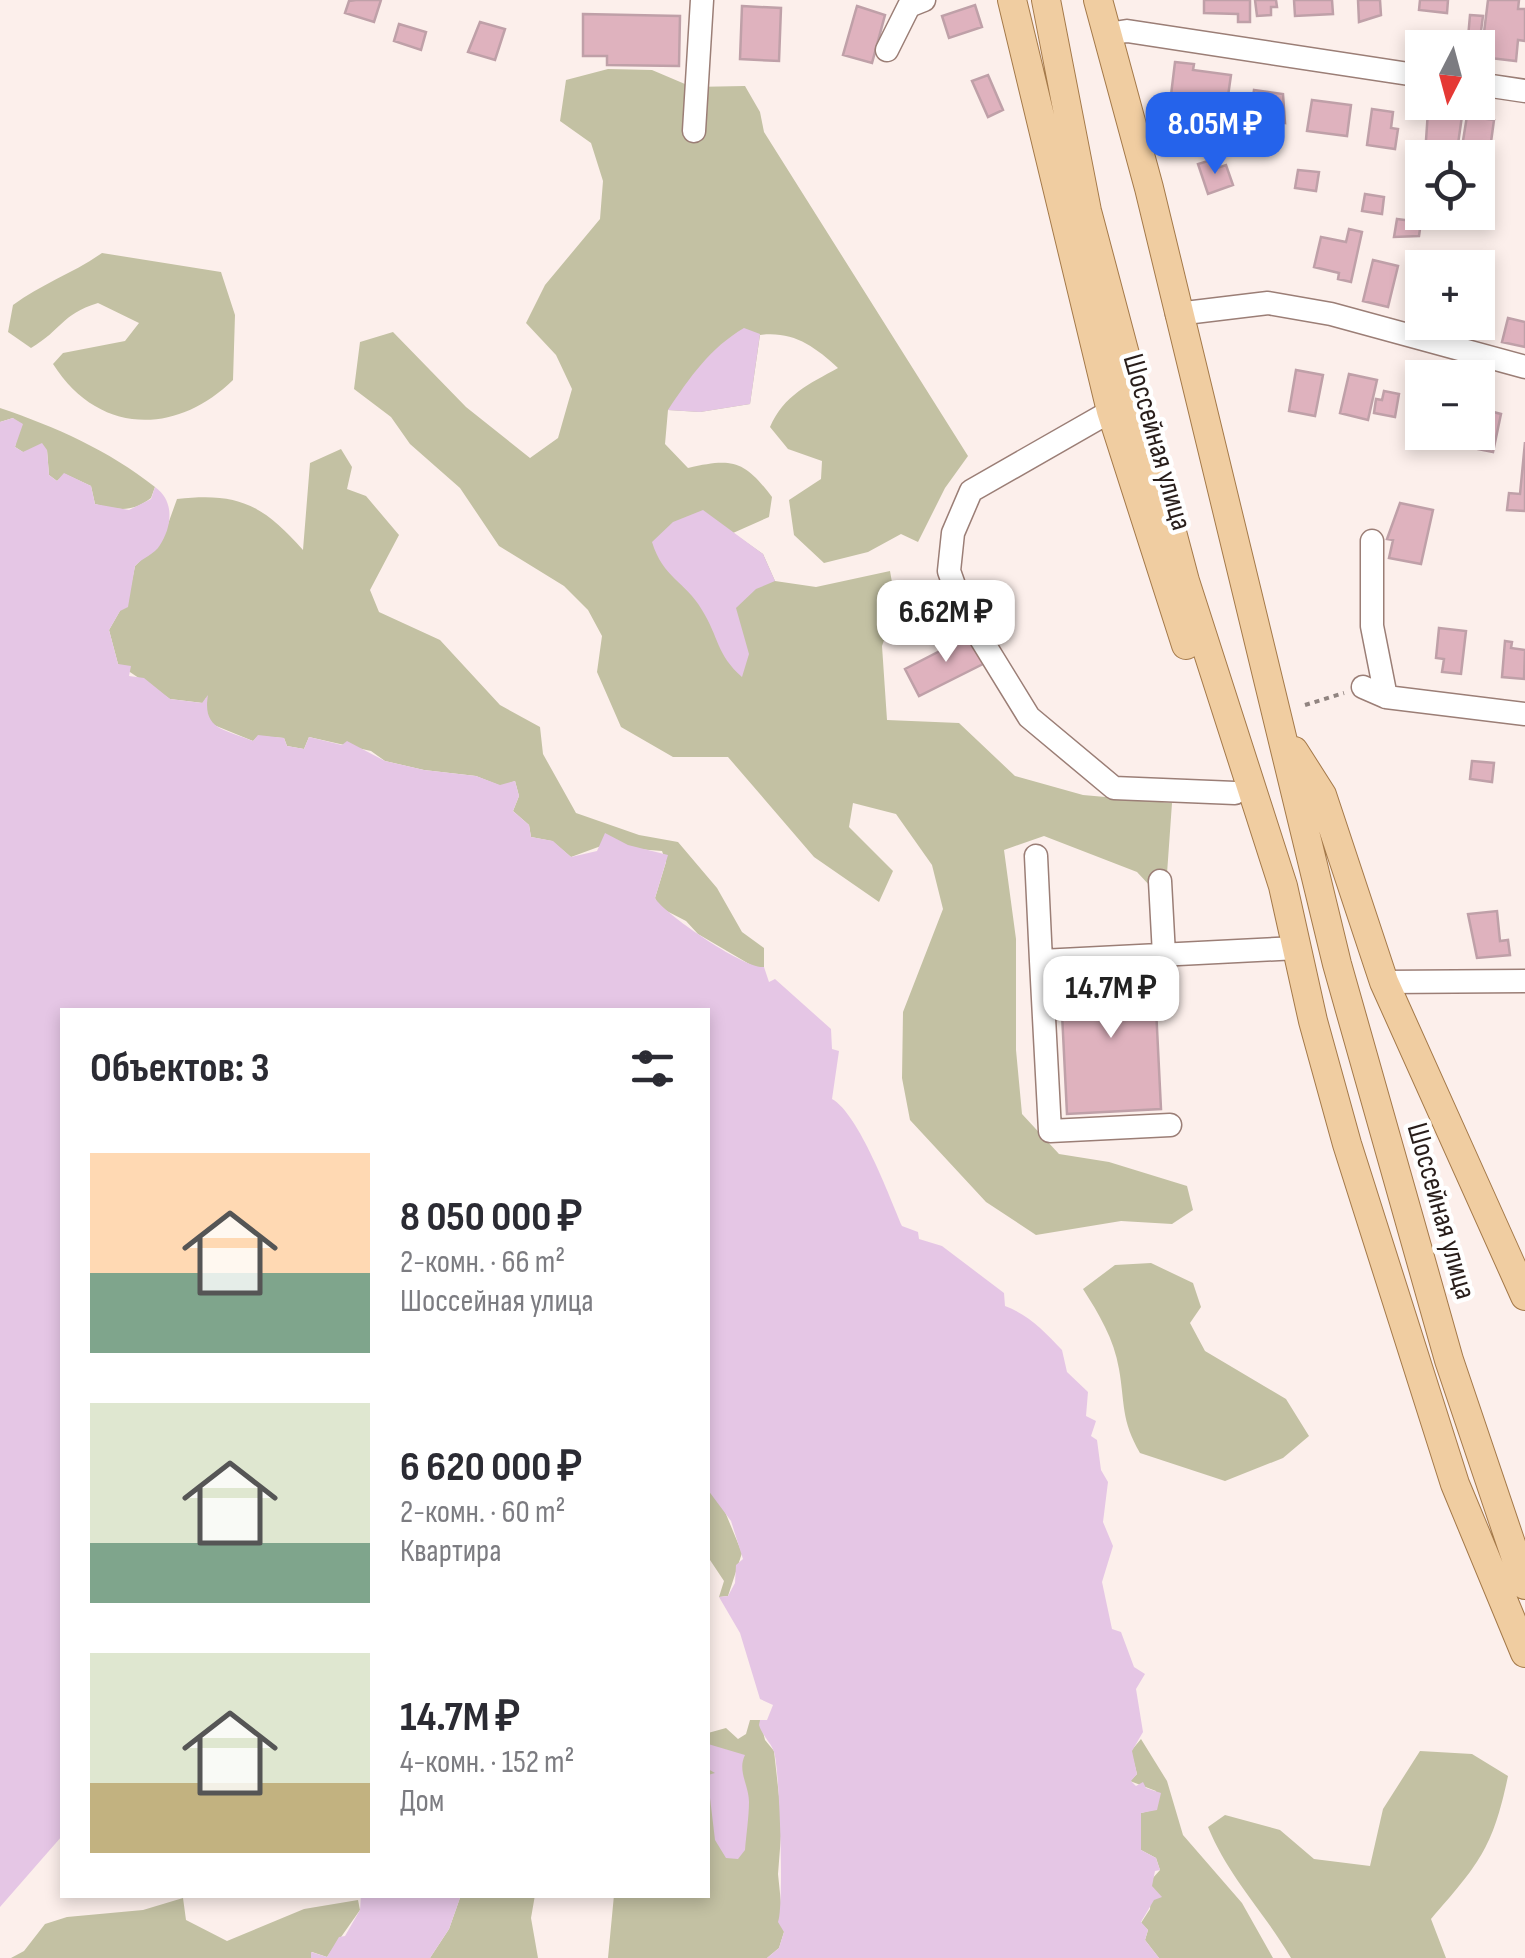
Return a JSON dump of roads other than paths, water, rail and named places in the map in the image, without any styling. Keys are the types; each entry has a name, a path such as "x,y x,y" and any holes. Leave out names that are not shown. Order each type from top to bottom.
{"main road":[{"name":"Шоссейная улица","path":"1012,0 1111,412 1235,793 1253,839 1283,886"},
{"name":"Шоссейная улица","path":"1044,0 1087,210 1185,581 1283,886 1347,1144 1455,1484 1525,1653"},
{"path":"1023,34 1030,10 1044,0"},
{"path":"1082,0 1104,20"},
{"name":"Шоссейная улица","path":"1104,20 1337,964 1449,1360 1525,1584"},
{"name":"Шоссейная улица","path":"1282,733 1322,795 1384,982 1525,1296"}],"street":[{"path":"694,130 702,0"},
{"path":"887,50 909,6 924,0"},
{"path":"1104,20 1127,31 1405,73"},
{"path":"1495,87 1525,91"},
{"path":"1177,314 1268,303 1332,314 1525,367"},
{"path":"1111,412 971,492 953,533 949,571 962,608 1029,717 1114,788 1235,793"},
{"path":"1372,541 1372,626 1386,696"},
{"path":"1363,687 1386,696 1525,714"},
{"path":"1036,856 1050,1132 1170,1126"},
{"path":"1160,881 1164,955"},
{"path":"1042,962 1297,948"},
{"path":"1384,982 1525,981"}]}
